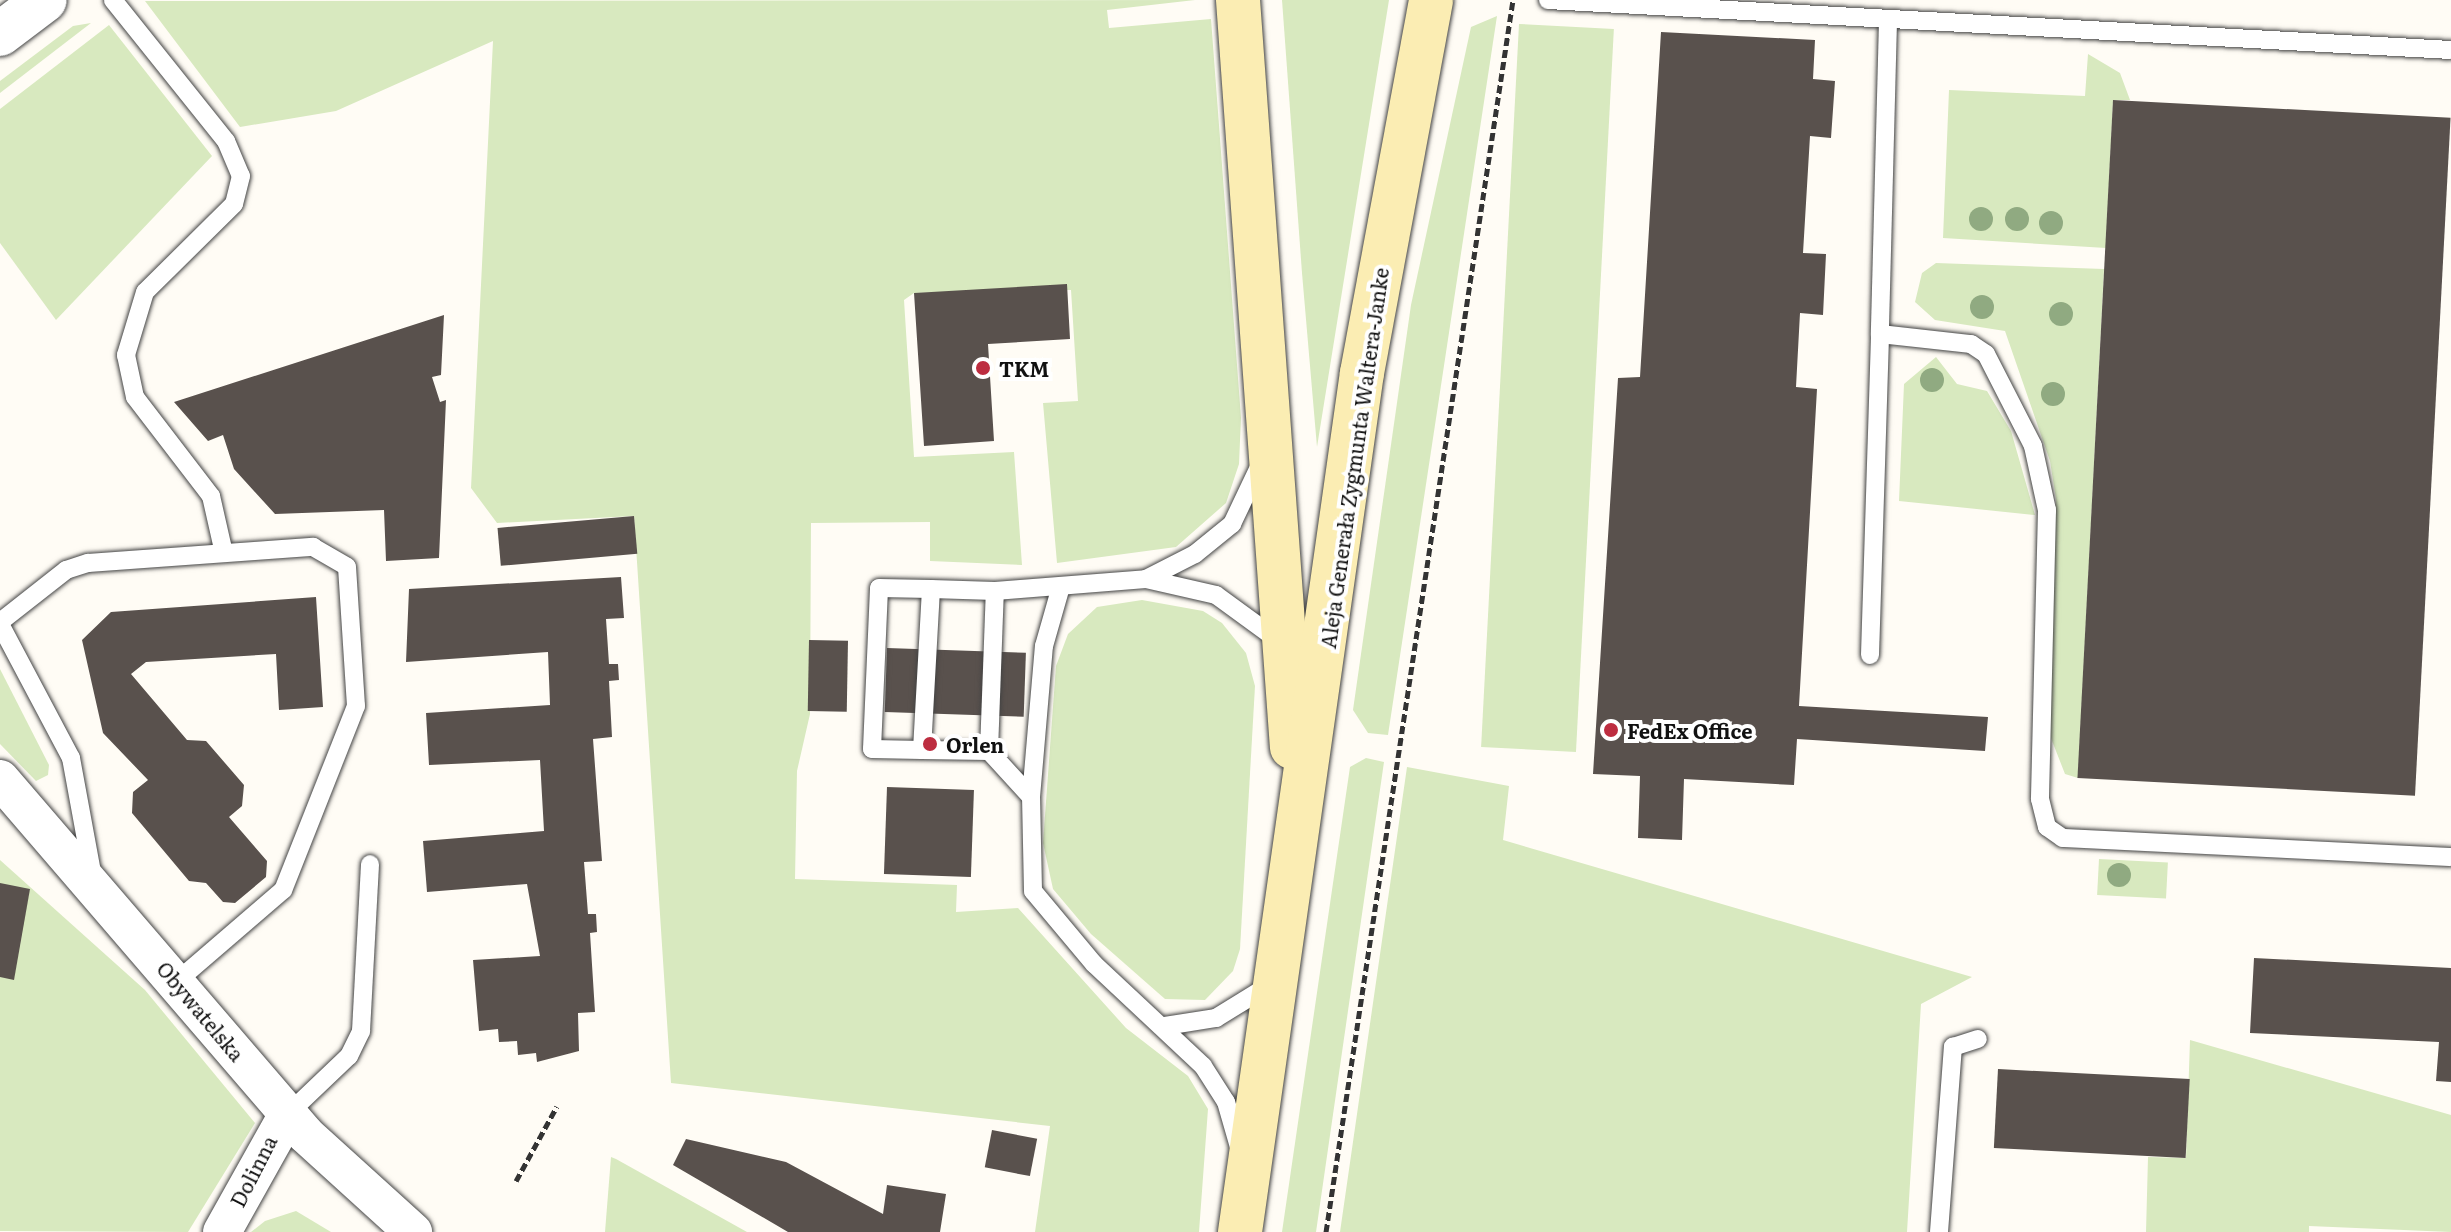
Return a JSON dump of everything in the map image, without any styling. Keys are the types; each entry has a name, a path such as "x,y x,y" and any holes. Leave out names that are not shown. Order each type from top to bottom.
{"main road":[{"name":"Aleja Generała Zygmunta Waltera-Janke","path":"1238,0 1267,449 1286,647 1296,822"},
{"name":"Aleja Generała Zygmunta Waltera-Janke","path":"1240,1232 1296,822 1322,674 1362,373 1431,0"}],"street":[{"path":"0,34 45,0"},
{"name":"Obywatelska","path":"0,779 288,1114 413,1232"},
{"name":"Dolinna","path":"222,1232 275,1127 288,1114"}],"lane":[{"path":"113,0 226,141 241,176 234,204 145,292 126,355 135,397 211,496 223,549"},
{"path":"1548,0 2451,50"},
{"path":"1870,655 1888,21"},
{"path":"1880,334 1971,344 1986,354 2033,446 2047,510 2040,799 2047,827 2063,838 2451,857"},
{"path":"989,751 872,749 879,588 1060,590 1146,579 1195,554 1232,524 1267,449"},
{"path":"94,889 71,758 0,623 66,570 223,549 313,547 347,567 356,706 283,890 176,982"},
{"path":"1146,579 1216,595 1322,674"},
{"path":"922,750 931,589"},
{"path":"1060,590 1044,646 1031,797 1033,891 1094,964 1165,1026 1226,1102 1248,1175"},
{"path":"995,591 989,751 1031,797"},
{"path":"288,1114 349,1056 361,1031 370,864"},
{"path":"1165,1026 1216,1018 1276,980"},
{"path":"1939,1232 1953,1047 1978,1039"}],"path":[{"path":"1326,1232 1513,0"},
{"path":"516,1181 557,1106"}],"green space":[{"path":"1195,0 1107,10 1109,28 1211,19 1241,418 1239,464 1226,503 1176,547 1057,563 1043,403 1078,401 1071,290 914,293 904,300 914,457 1014,452 1022,565 930,561 930,522 811,523 810,714 797,771 795,879 957,885 956,912 1018,908 1126,1028 1188,1076 1208,1109 1199,1232 1035,1232 1050,1126 671,1083 634,516 497,523 471,488 493,41 336,111 240,127 145,1"},
{"path":"1282,0 1389,0 1317,447 1302,273"},
{"path":"1497,16 1388,735 1368,733 1353,710 1411,305 1471,27"},
{"path":"91,23 0,93 0,81 73,26"},
{"path":"1519,24 1614,29 1576,752 1481,747"},
{"path":"109,25 212,156 56,320 0,243 0,109"},
{"path":"2088,54 2120,73 2130,100 2113,100 2106,248 1943,238 1949,90 2085,96"},
{"path":"1936,263 2104,269 2078,778 2065,774 2047,728 2056,499 2050,461 2005,331 1935,320 1915,302 1922,273"},
{"path":"1936,357 1957,384 1987,391 2011,431 2035,515 1899,501 1904,384"},
{"path":"1142,600 1203,611 1222,623 1246,653 1255,686 1240,949 1233,971 1205,1000 1165,999 1091,934 1053,889 1043,843 1056,666 1068,634 1097,607"},
{"path":"0,669 49,765 48,775 36,781 0,744"},
{"path":"1366,758 1384,762 1316,1232 1282,1232 1350,767"},
{"path":"1407,767 1509,786 1503,840 1972,977 1921,1004 1907,1232 1340,1232"},
{"path":"2099,859 2168,863 2166,899 2097,895"},
{"path":"0,860 145,990 255,1123 188,1232 0,1231"},
{"path":"2190,1040 2451,1115 2451,1232 2309,1226 2309,1232 2146,1232 2148,1157 2186,1158"},
{"path":"611,1157 616,1159 747,1232 605,1232"},
{"path":"296,1211 331,1232 251,1232 265,1221"}],"building":[{"path":"1661,32 1815,40 1813,79 1835,81 1831,138 1810,136 1803,253 1826,254 1823,315 1800,313 1796,387 1817,389 1799,706 1988,717 1985,751 1797,739 1794,785 1684,779 1682,840 1638,838 1640,776 1593,774 1618,378 1640,377"},
{"path":"2113,100 2451,118 2415,796 2077,778"},
{"path":"1067,284 1070,339 988,344 994,441 924,446 914,293"},
{"path":"444,315 441,375 432,377 440,402 446,400 439,558 386,561 384,510 275,514 234,469 223,435 208,441 174,402"},
{"path":"634,516 637,554 501,566 498,528"},
{"path":"621,577 624,618 606,619 609,664 618,664 619,680 609,681 612,737 593,739 602,861 584,862 588,914 596,914 597,932 590,933 595,1012 578,1013 579,1051 537,1062 536,1053 518,1055 517,1041 499,1042 498,1029 479,1031 473,960 540,956 527,884 427,892 423,841 544,831 540,760 429,765 426,713 550,705 548,652 406,662 409,589"},
{"path":"316,597 323,707 279,710 276,654 146,662 131,674 187,740 206,741 244,785 242,806 229,817 267,861 266,877 235,903 223,902 206,883 189,881 132,813 133,792 148,780 103,733 82,640 111,612"},
{"path":"809,640 848,641 847,712 808,711"},
{"path":"887,648 1026,653 1024,717 885,712"},
{"path":"887,787 974,790 971,877 884,874"},
{"path":"0,883 30,889 14,980 0,977"},
{"path":"2254,958 2451,968 2451,1082 2436,1081 2439,1042 2250,1033"},
{"path":"1998,1069 2190,1079 2186,1158 1994,1148"},
{"path":"992,1130 1037,1139 1030,1176 985,1167"},
{"path":"686,1139 786,1162 883,1214 887,1185 946,1194 940,1232 788,1232 673,1165"}],"place":[{"name":"TKM","path":"983,368"},
{"name":"FedEx Office","path":"1611,730"},
{"name":"Orlen","path":"930,744"}]}
